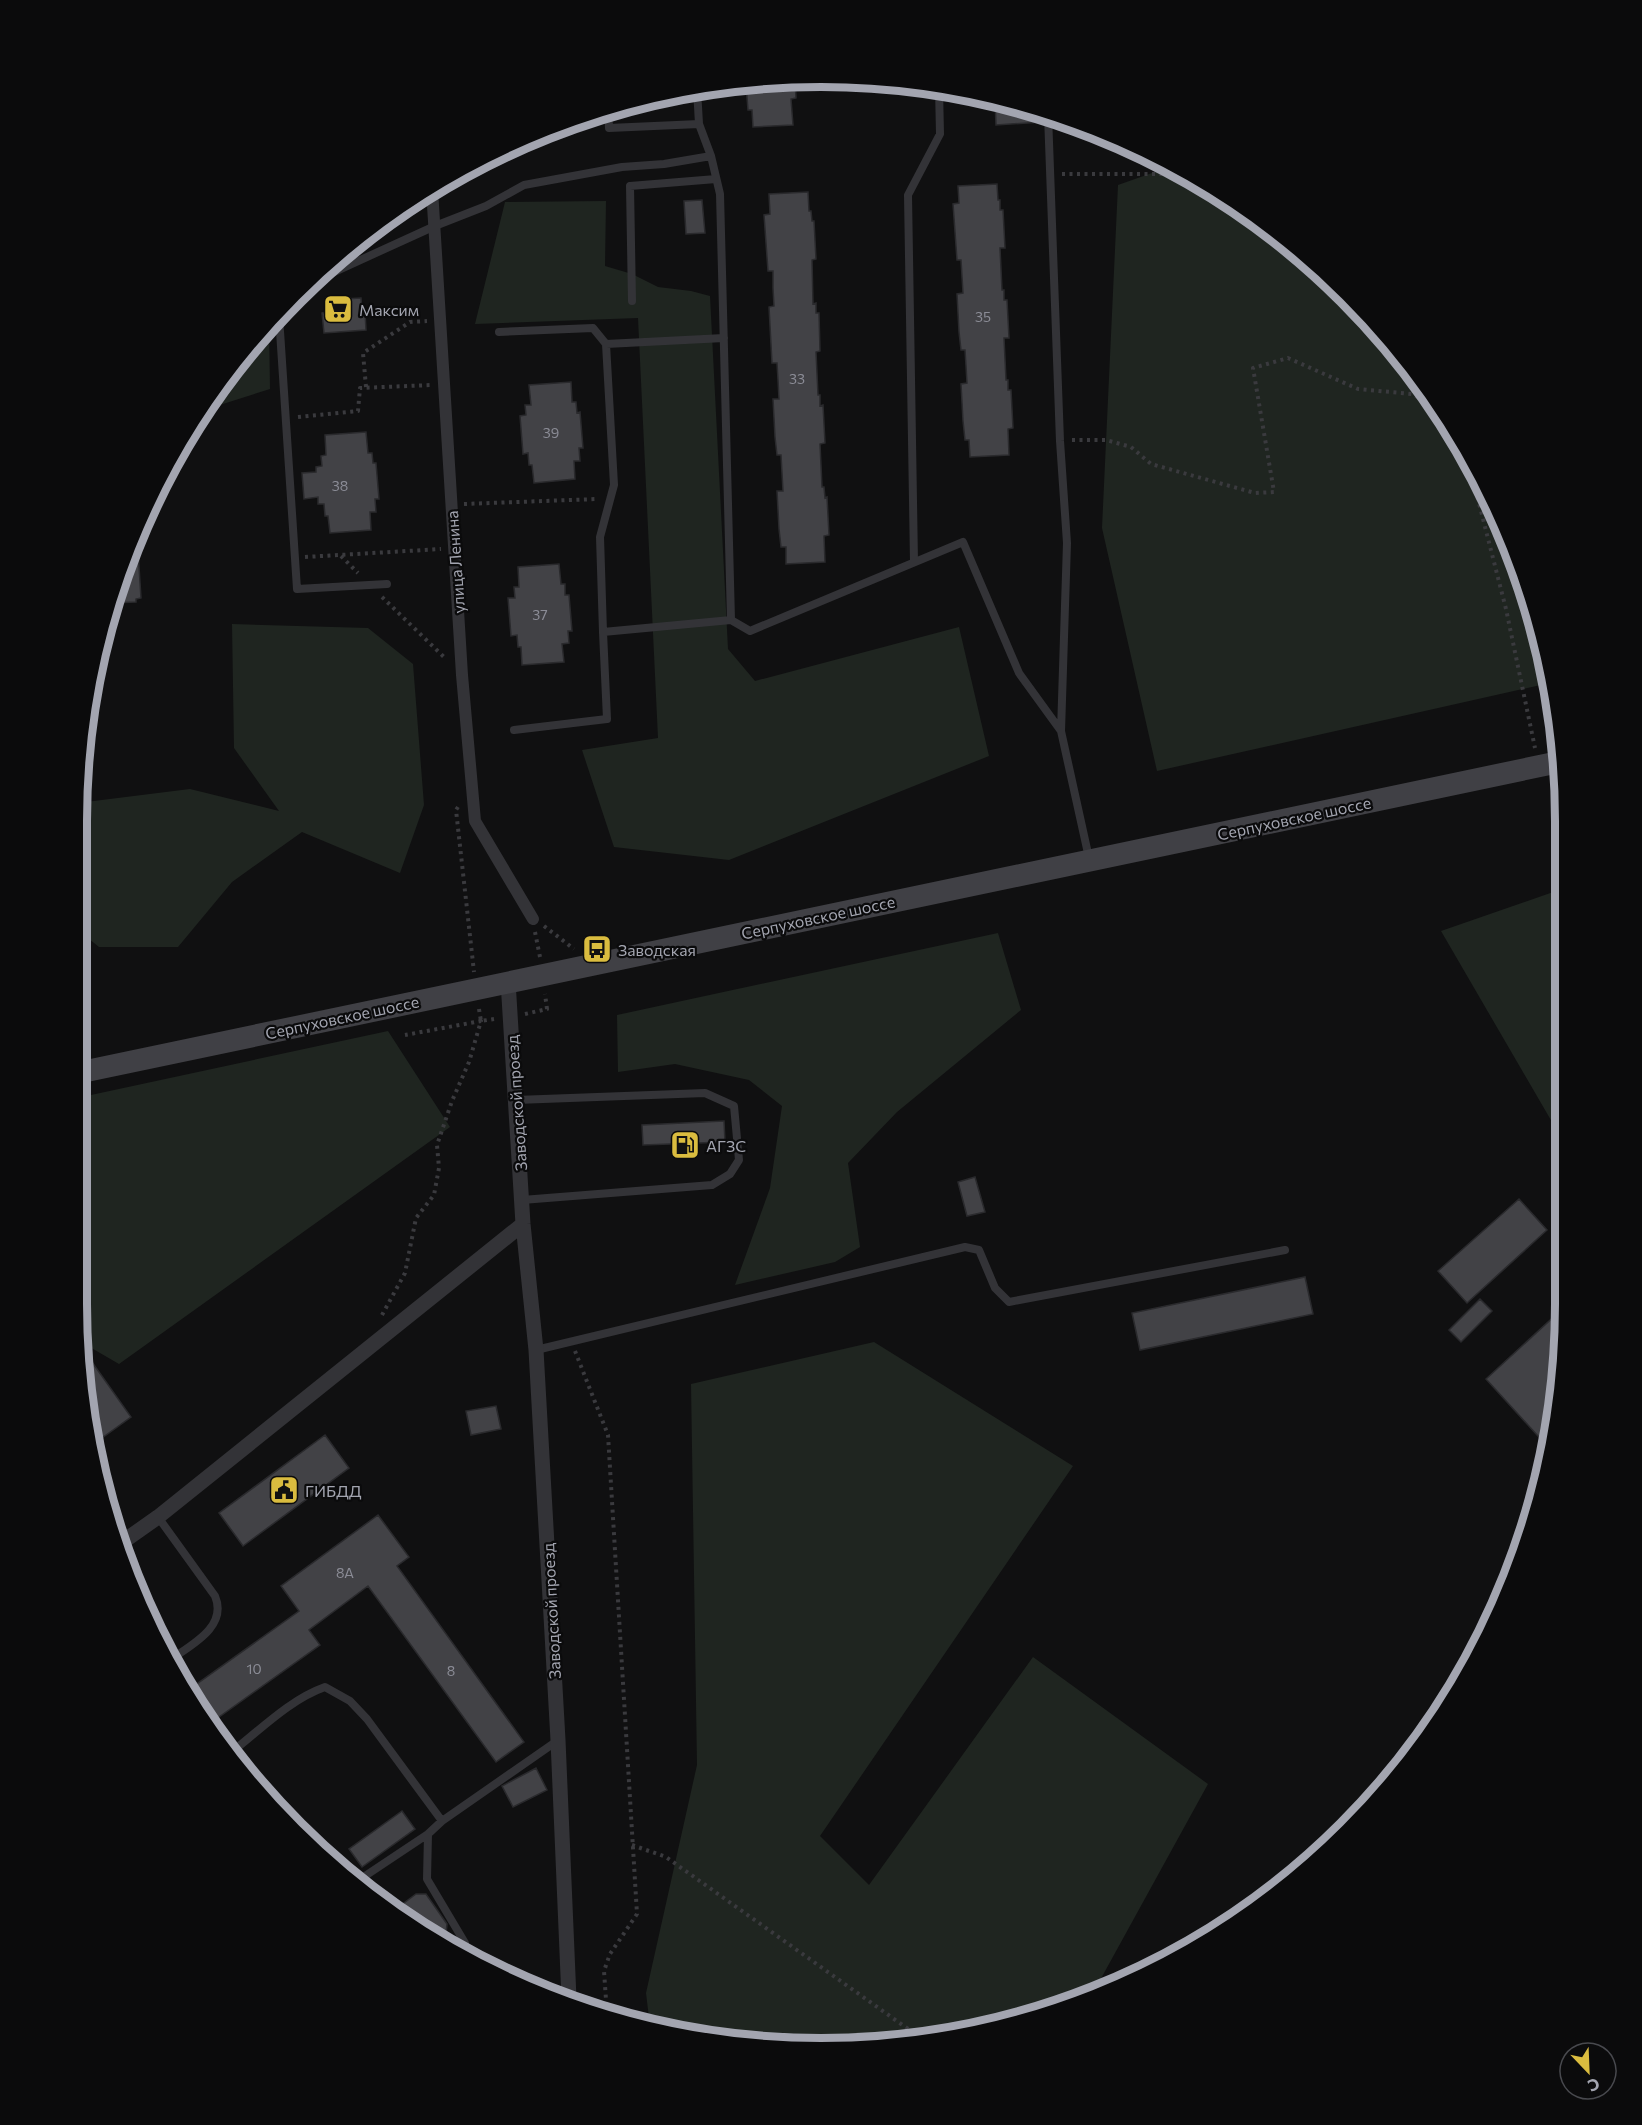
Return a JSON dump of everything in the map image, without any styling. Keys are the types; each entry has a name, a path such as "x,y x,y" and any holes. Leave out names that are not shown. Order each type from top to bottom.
{"main road":[{"name":"Серпуховское шоссе","path":"87,1071 1549,764"}],"street":[{"name":"улица Ленина","path":"433,198 462,675 475,820 533,919"},
{"name":"Заводской проезд","path":"508,981 523,1224 536,1350 558,1740 569,1993"},
{"path":"126,1540 158,1517 523,1224"}],"lane":[{"path":"914,562 908,195 940,134 939,97"},
{"path":"697,98 699,124 711,156 720,194 731,620"},
{"path":"608,119 609,128 699,124"},
{"path":"1048,123 1060,441 1067,543 1061,731 1089,860"},
{"path":"334,272 435,226 486,206 524,185 622,167 664,164 711,156"},
{"path":"632,301 630,186 716,178"},
{"path":"280,326 297,589 387,584"},
{"path":"500,332 593,328 606,344 614,485 600,537 607,719 514,730"},
{"path":"606,344 724,339"},
{"path":"603,632 731,620 750,631 963,542 1019,673 1061,731"},
{"path":"516,1100 705,1093 734,1106 739,1160 730,1174 712,1185 522,1200"},
{"path":"536,1350 965,1247 978,1250 995,1288 1009,1302 1285,1250"},
{"path":"158,1517 215,1596 219,1605 218,1617 212,1628 177,1655"},
{"path":"237,1748 289,1707 313,1692 326,1688 350,1701 367,1719 442,1821"},
{"path":"363,1877 428,1834 442,1821 558,1740"},
{"path":"428,1834 427,1879 464,1945"}],"path":[{"path":"1049,174 1167,174"},
{"path":"366,387 363,353 410,322 440,320"},
{"path":"1060,441 1106,440 1131,447 1151,464 1255,493 1274,492 1253,368 1288,358 1358,389 1412,394 1420,398"},
{"path":"286,418 358,411 360,388 444,384"},
{"path":"1475,489 1549,764"},
{"path":"452,504 610,498"},
{"path":"296,558 428,549 455,550"},
{"path":"341,556 365,580"},
{"path":"381,596 462,675"},
{"path":"471,786 456,810 476,989"},
{"path":"533,919 579,952"},
{"path":"533,919 542,974"},
{"path":"373,1345 383,1312 405,1274 417,1218 434,1195 439,1168 437,1145 452,1101 469,1062 481,1021 405,1035"},
{"path":"571,1342 608,1435 637,1914 610,1954 604,1971 606,2006"},
{"path":"632,1845 666,1857 913,2032"}],"shaded area":[{"path":"1160,170 1188,185 1268,239 1305,269 1373,337 1431,413 1457,454 1479,496 1516,585 1530,631 1542,685 1157,771 1102,528 1118,185"},
{"path":"606,201 605,266 632,274 658,287 710,296 728,649 755,681 959,627 989,756 729,860 614,847 582,750 658,738 638,318 475,324 505,202"},
{"path":"269,337 270,389 216,406"},
{"path":"232,624 368,628 413,664 424,805 400,873 302,832 232,882 178,947 99,947 87,937 88,802 190,789 279,811 234,748"},
{"path":"1555,891 1555,1127 1441,931"},
{"path":"998,933 1021,1010 897,1112 848,1163 860,1247 835,1262 735,1285 770,1188 782,1106 749,1080 675,1064 618,1072 617,1015"},
{"path":"388,1031 450,1127 119,1364 89,1346 87,1096"},
{"path":"874,1342 1073,1466 820,1836 869,1885 1033,1657 1208,1784 1098,1983 1011,2013 964,2024 917,2032 869,2036 821,2038 725,2032 649,2017 646,1993 697,1765 691,1384"}],"building":[{"path":"795,88 796,98 791,99 793,125 753,127 752,110 748,110 747,91"},
{"path":"995,108 1042,121 1042,122 996,125"},
{"path":"997,184 1000,210 1003,210 1005,248 1000,248 1002,290 1004,290 1004,300 1007,300 1009,338 1004,338 1006,380 1008,380 1008,390 1011,390 1013,428 1008,429 1009,455 970,457 969,440 965,440 963,421 961,384 967,383 965,350 961,350 957,294 963,293 961,260 957,260 953,204 959,203 958,186"},
{"path":"808,192 809,211 814,221 816,259 812,260 813,304 816,303 816,313 819,313 820,351 816,352 818,395 820,395 820,406 823,405 825,443 820,444 822,487 824,487 825,498 827,497 829,535 824,536 825,562 786,564 786,547 781,547 777,491 783,491 781,455 777,455 775,437 773,399 779,399 777,363 772,363 769,307 774,306 773,271 768,271 764,215 770,214 769,194"},
{"path":"702,200 705,233 686,234 684,201"},
{"path":"361,298 366,330 324,333 322,313 326,312 326,300"},
{"path":"571,382 572,402 576,402 577,413 580,412 583,448 579,448 580,461 574,461 575,479 534,483 528,453 523,454 520,416 526,415 525,405 531,405 529,385"},
{"path":"366,432 368,453 372,453 373,463 376,463 379,499 375,499 376,512 370,512 371,530 330,533 324,504 318,504 318,497 304,499 302,473 316,472 316,467 322,466 321,456 326,455 325,435"},
{"path":"138,553 141,598 136,599 136,602 121,603"},
{"path":"559,564 561,584 565,584 565,595 569,595 572,631 568,631 569,643 562,644 564,662 522,665 521,647 518,647 517,635 511,636 508,598 515,598 514,587 519,587 518,567"},
{"path":"724,1121 725,1142 643,1145 642,1125"},
{"path":"975,1177 985,1212 967,1216 958,1182"},
{"path":"1519,1199 1547,1230 1467,1303 1438,1271"},
{"path":"1305,1277 1313,1314 1140,1350 1132,1313"},
{"path":"1480,1299 1492,1311 1461,1342 1449,1330"},
{"path":"1554,1316 1549,1400 1542,1441 1486,1379"},
{"path":"90,1359 131,1417 100,1440"},
{"path":"496,1406 501,1429 471,1435 466,1411"},
{"name":"ГИБДД","path":"325,1435 349,1468 243,1546 219,1513"},
{"path":"378,1515 409,1557 397,1566 524,1742 496,1762 368,1586 309,1630 320,1645 216,1719 194,1686 299,1611 281,1586"},
{"path":"536,1768 547,1790 513,1807 502,1786"},
{"path":"402,1811 415,1829 362,1867 349,1849"},
{"path":"416,1894 426,1894 447,1924 446,1934 413,1914 401,1905"}],"place":[{"name":"Максим","path":"338,309"},
{"name":"Заводская","path":"597,949"},
{"name":"АГЗС","path":"685,1145"},
{"name":"ГИБДД","path":"284,1490"}]}
